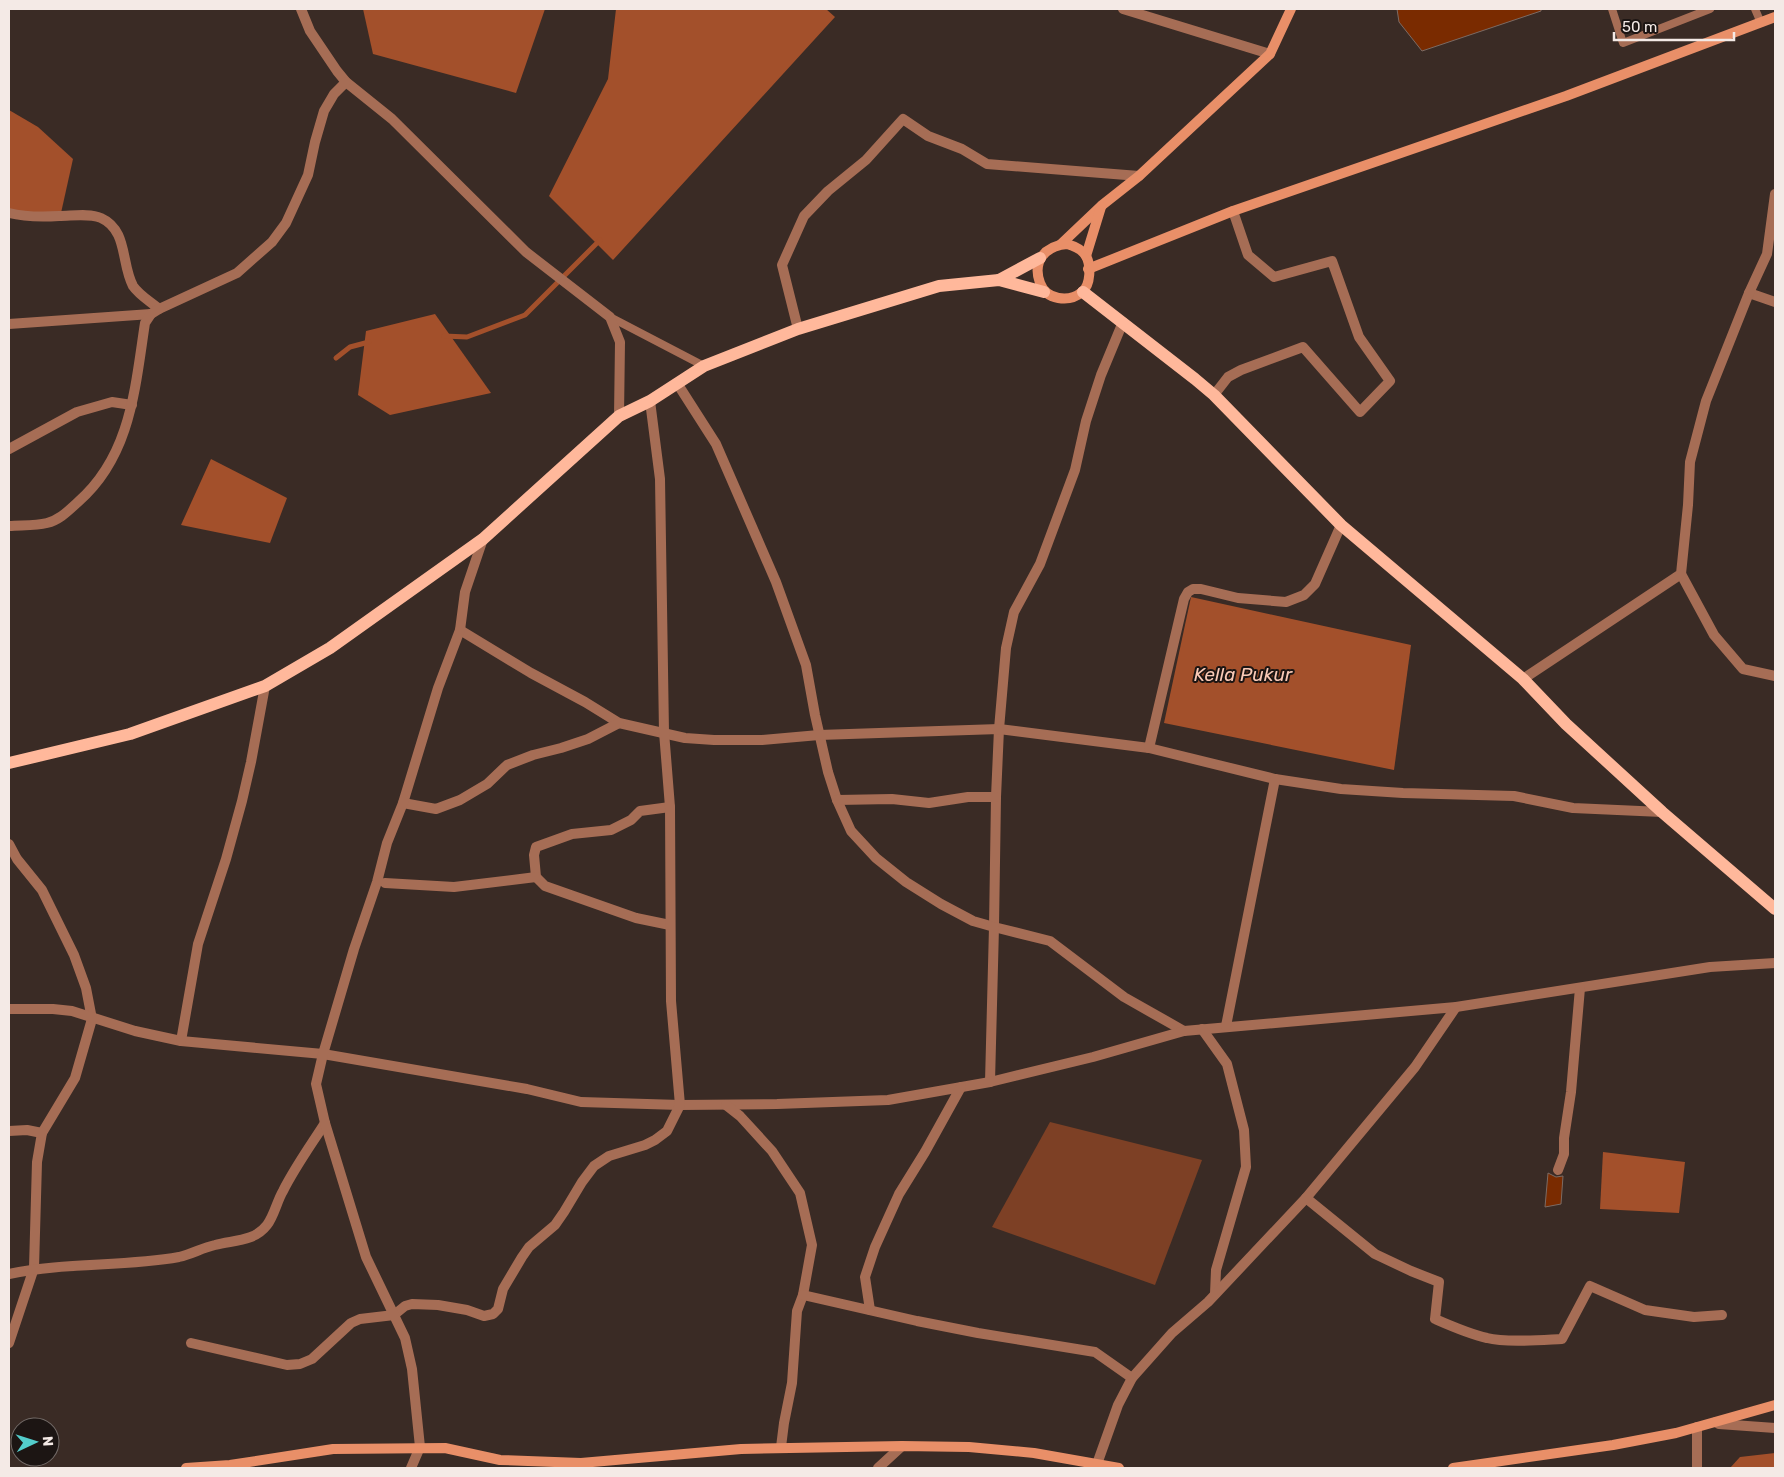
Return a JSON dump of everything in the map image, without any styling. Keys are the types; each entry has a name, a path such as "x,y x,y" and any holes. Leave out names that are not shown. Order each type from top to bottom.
{"main road":[{"path":"999,280 1040,258"},
{"path":"9,763 130,734 265,686 330,648 484,539 619,416 650,401 704,366 798,329 939,286 999,280 1044,292"},
{"path":"1083,292 1214,396 1341,525 1523,680 1566,724 1662,812 1775,909"}],"street":[{"path":"301,9 310,31 346,82 392,119 526,252 610,317 620,342 619,416"},
{"path":"1123,9 1270,54"},
{"path":"1101,206 1086,256 1088,280 1083,292 1073,298 1062,299 1052,297 1044,292 1040,283 1037,270 1040,258 1052,248 1061,244 1101,206 1138,176 1270,54 1291,9"},
{"path":"1088,269 1234,211 1566,96 1775,17"},
{"path":"9,324 155,311 237,273 272,242 286,222 308,175 324,111 334,94 346,82"},
{"path":"798,329 782,265 804,216 828,190 866,160 903,119 928,136 962,149 987,164 1138,176"},
{"path":"1775,194 1767,254 1749,293 1706,401 1690,462 1688,506 1681,574 1714,634 1742,669 1775,676"},
{"path":"1214,396 1228,377 1240,370 1303,348 1360,412 1390,381 1359,337 1332,261 1274,277 1248,255 1234,211"},
{"path":"9,213 30,216 89,216 101,218 114,227 134,286 155,311"},
{"path":"1061,244 1074,246 1086,256"},
{"path":"1749,293 1775,302"},
{"path":"9,526 47,523 62,516 90,491 116,453 126,430 132,405 145,323 155,311"},
{"path":"990,1082 996,797 999,729 1006,648 1014,612 1040,564 1075,470 1086,421 1122,322"},
{"path":"677,383 716,444 776,582 806,665 819,735 837,800 851,831 876,858 906,882 942,904 972,921 1050,941 1124,997 1184,1031"},
{"path":"192,1343 287,1365 300,1364 312,1359 356,1321 394,1315 405,1306 419,1303 466,1310 484,1316 493,1314 498,1309 503,1289 522,1257 529,1247 560,1218 594,1166 609,1156 655,1140 666,1131 680,1105 671,1001 670,807 664,732 660,479 650,401"},
{"path":"9,449 77,412 112,402 132,405"},
{"path":"1149,748 1184,599 1188,592 1192,589 1201,589 1238,598 1286,602 1304,595 1315,584 1341,525"},
{"path":"411,1468 420,1447 412,1369 406,1338 366,1257 325,1123 316,1084 323,1054 354,949 377,882 387,843 403,803 438,688 460,630 465,592 484,539"},
{"path":"1523,680 1681,574"},
{"path":"460,630 619,723 685,738 762,740 819,735 999,729 1149,748 1275,779 1350,789 1403,793 1514,796 1574,808 1662,812"},
{"path":"181,1041 198,944 226,859 242,801 265,686"},
{"path":"403,803 436,809 460,800 488,784 507,765 532,755 588,739 619,723"},
{"path":"1226,1026 1275,779"},
{"path":"837,800 892,799 929,803 968,797 996,797"},
{"path":"670,807 640,812 631,820 611,830 572,834 536,847 534,855 536,877 545,886 636,918 670,925"},
{"path":"9,844 17,859 42,890 70,948 86,988 92,1019 75,1078 42,1133 37,1162 34,1268 9,1343"},
{"path":"385,883 454,887 536,877"},
{"path":"9,1009 53,1009 72,1012 135,1032 181,1041 323,1054 527,1089 581,1102 726,1105 888,1100 990,1082 1093,1057 1184,1031 1456,1007 1710,967 1775,963"},
{"path":"1558,1170 1564,1154 1564,1138 1571,1092 1580,988"},
{"path":"1097,1466 1118,1404 1132,1378 1172,1333 1215,1294 1306,1198 1415,1067 1456,1007"},
{"path":"1202,1029 1227,1064 1244,1130 1246,1167 1216,1270 1215,1294"},
{"path":"870,1310 865,1277 875,1247 899,1194 961,1087"},
{"path":"726,1105 740,1116 772,1151 800,1193 812,1246 803,1295 797,1311 792,1383 781,1447"},
{"path":"9,1274 34,1268 179,1257 217,1244 242,1241 255,1236 267,1226 283,1190 325,1123"},
{"path":"9,1131 28,1130 42,1133"},
{"path":"1306,1198 1375,1254 1411,1272 1439,1282 1435,1318 1458,1329 1488,1339 1536,1341 1562,1339 1590,1286 1645,1310 1694,1316 1722,1315"},
{"path":"803,1295 917,1322 1095,1352 1132,1378"},
{"path":"1453,1468 1613,1445 1697,1427 1775,1405"},
{"path":"1716,1422 1719,1424 1775,1428"},
{"path":"1697,1427 1697,1468"},
{"path":"878,1468 902,1446"},
{"path":"186,1468 230,1465 332,1449 445,1448 500,1460 581,1463 682,1453 781,1447 902,1446 969,1448 1034,1453 1097,1466 1119,1468"}],"lane":[{"path":"1612,9 1623,43 1710,9"},
{"path":"1755,9 1761,23"},
{"path":"610,317 704,366"}],"shaded area":[{"path":"1050,1122 1202,1160 1155,1285 992,1227"}],"water":[{"path":"363,9 545,9 516,93 373,54"},
{"path":"616,9 826,9 835,17 613,260 549,196 608,79"},
{"path":"9,110 38,127 73,159 61,213 9,212"},
{"path":"435,314 491,393 390,415 358,395 366,331"},
{"path":"211,459 287,498 270,543 181,525"},
{"name":"Kella Pukur","path":"1191,597 1411,645 1394,770 1164,723"},
{"path":"1603,1152 1685,1162 1679,1213 1600,1209"},
{"path":"1775,1453 1775,1468 1730,1468 1740,1457"}],"building":[{"path":"1397,9 1541,9 1541,11 1422,51 1399,22"},
{"path":"1548,1173 1556,1177 1563,1176 1561,1204 1545,1207"}],"waterway":[{"path":"444,336 467,337 525,315 600,240"},
{"path":"336,358 350,347 369,342"}]}
